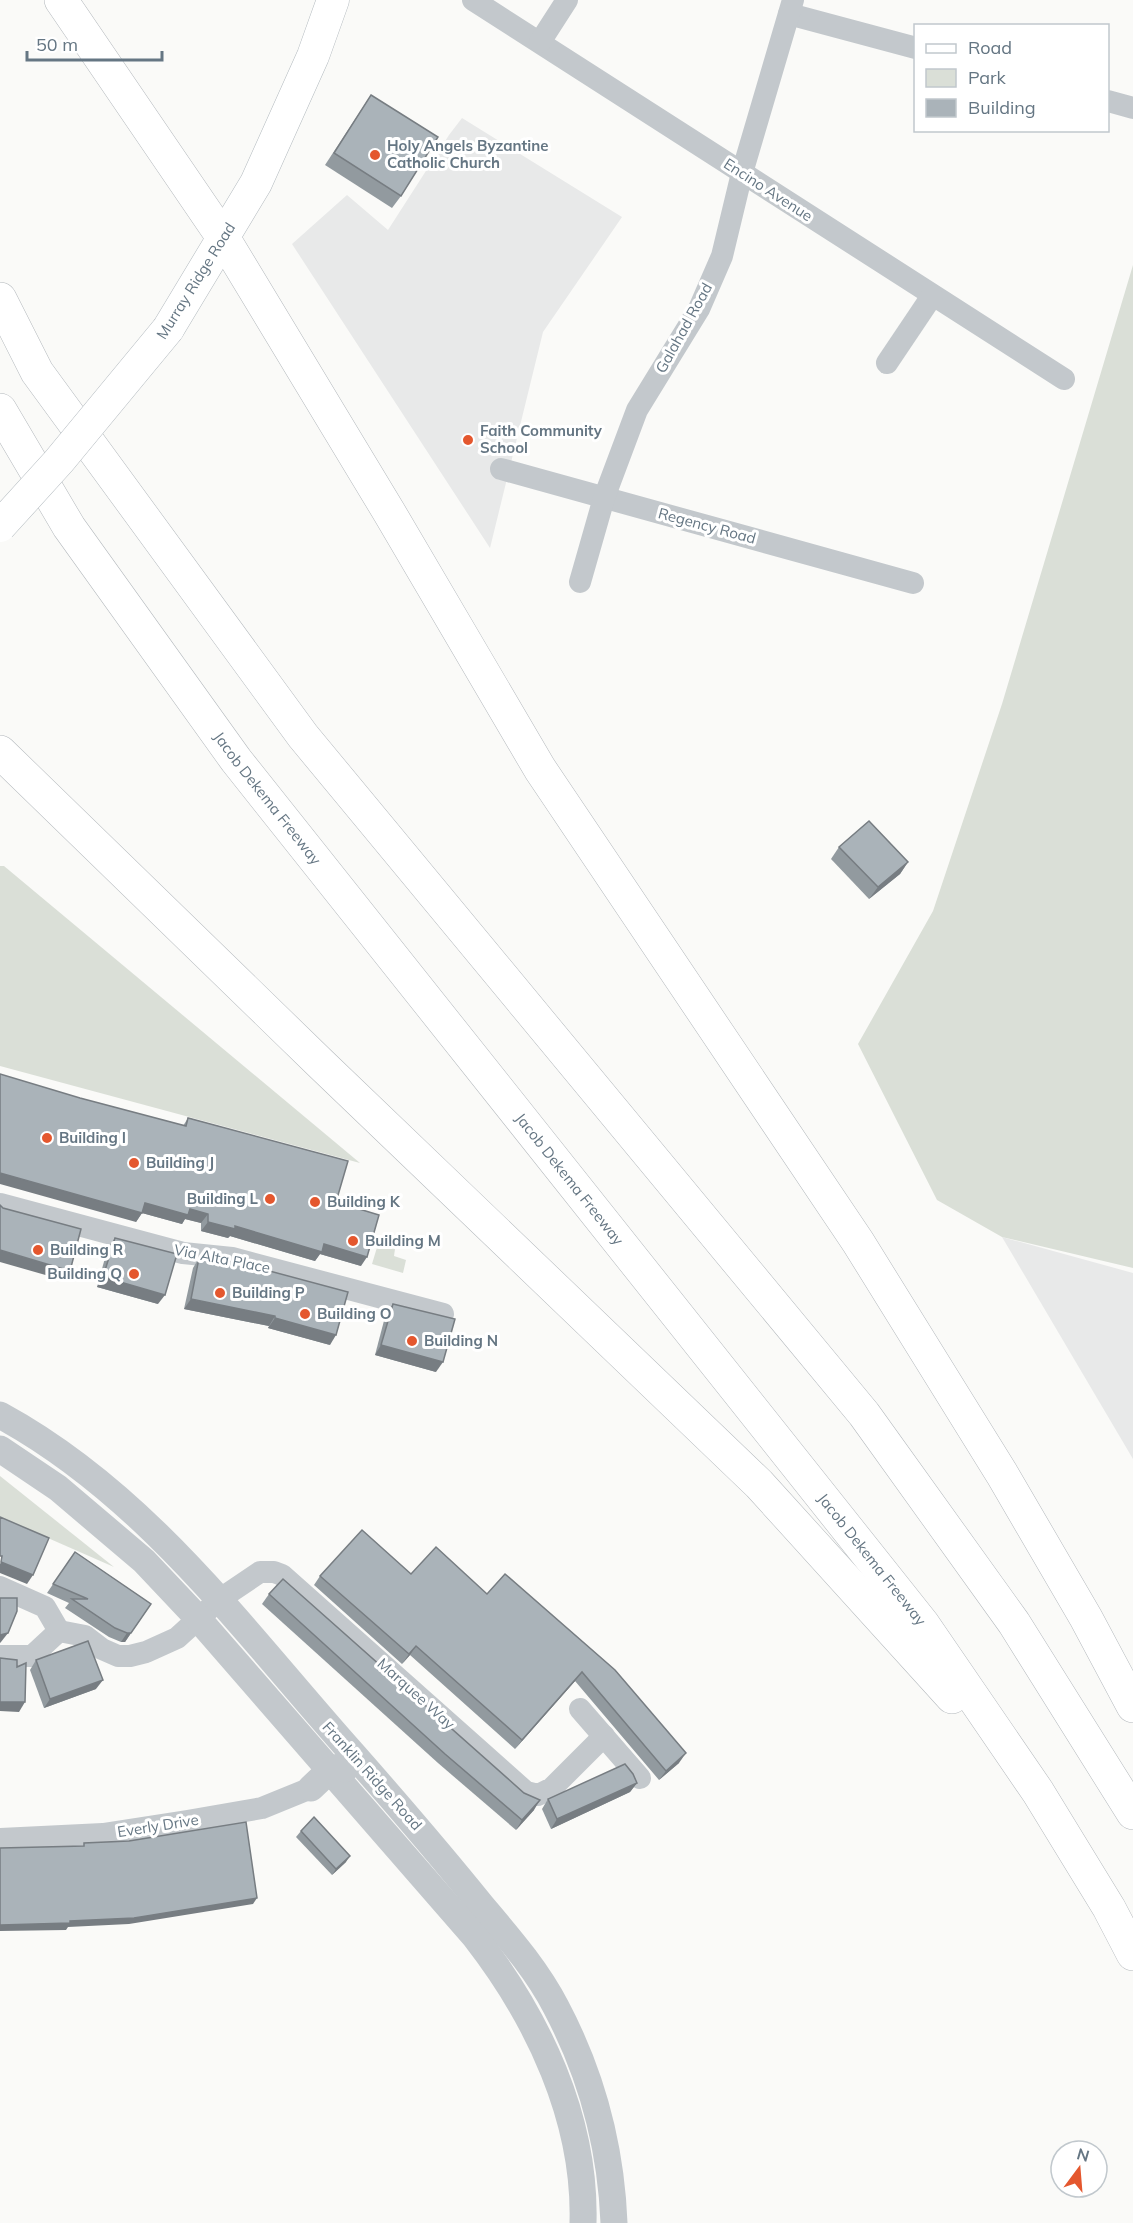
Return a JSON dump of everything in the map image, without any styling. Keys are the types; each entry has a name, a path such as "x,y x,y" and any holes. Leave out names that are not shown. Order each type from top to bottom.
{"highway":[{"path":"61,0 224,239 389,512 540,769 858,1242 1002,1474 1086,1618 1133,1706"},
{"path":"0,299 37,372 303,736 864,1414 1014,1623 1133,1813"},
{"name":"Jacob Dekema Freeway","path":"0,410 69,527 236,760 923,1624 1038,1792 1109,1908 1133,1954"},
{"path":"0,752 329,1072 759,1484 1038,1792"}],"main road":[{"name":"Murray Ridge Road","path":"0,526 58,461 168,329 256,183 313,56 333,0"}],"street":[{"name":"Encino Avenue","path":"473,0 1064,379"},
{"path":"540,42 567,0"},
{"path":"791,7 914,48"},
{"name":"Galahad Road","path":"580,582 604,498 637,410 699,309 722,256 742,173 791,7"},
{"path":"1109,102 1133,108"},
{"path":"887,363 932,296"},
{"name":"Regency Road","path":"501,470 913,583"},
{"name":"Via Alta Place","path":"0,1204 183,1253 232,1258 443,1314"},
{"name":"Franklin Ridge Road","path":"0,1415 52,1448 112,1494 173,1549 220,1599 406,1814 516,1947 555,2006 590,2086 607,2148 614,2223"},
{"name":"Franklin Ridge Road","path":"0,1449 58,1488 144,1561 198,1618 320,1779 475,1937 498,1966 554,2072 574,2132 582,2167 583,2223"},
{"path":"144,1561 157,1564 193,1601 203,1605 220,1599"},
{"name":"Marquee Way","path":"59,1631 85,1636 102,1649 118,1656 146,1652 177,1638 220,1599 260,1572 274,1572 282,1575 526,1792 538,1795 552,1788 604,1736"},
{"path":"0,1587 45,1606 59,1631 32,1656 0,1656"},
{"path":"198,1618 217,1616 254,1657 263,1664 280,1670"},
{"path":"580,1709 640,1778"},
{"path":"320,1779 339,1767 353,1772 391,1812 406,1814"},
{"name":"Everly Drive","path":"0,1839 104,1834 261,1808 320,1779"},
{"path":"498,1966 507,1971 531,2004 543,2010 555,2006"},
{"path":"530,2023 542,2022 552,2028 572,2071 580,2081 590,2086"}],"shaded area":[{"name":"Faith Community School","path":"462,118 622,217 543,332 490,548 292,244 347,195 388,230"},
{"path":"1002,1237 1133,1273 1133,1459"}],"green space":[{"path":"1133,265 1133,1268 1002,1237 937,1200 858,1044 933,911 1002,704"},
{"path":"0,866 4,866 360,1163 0,1066"},
{"path":"378,1244 395,1249 394,1256 406,1260 403,1273 372,1264"},
{"path":"0,1476 114,1567 0,1517"}],"building":[{"path":"371,95 438,137 401,196 334,153"},
{"path":"869,821 908,862 878,887 839,847"},
{"path":"0,1074 186,1126 188,1118 348,1161 336,1202 379,1215 367,1257 324,1244 322,1252 235,1226 235,1229 208,1222 208,1214 190,1209 188,1215 145,1203 142,1213 0,1173"},
{"name":"Building R","path":"0,1205 3,1208 81,1229 70,1271 0,1250"},
{"name":"Building Q","path":"115,1238 177,1254 165,1295 103,1277"},
{"path":"199,1258 236,1262 348,1292 336,1335 275,1318 275,1316 191,1299"},
{"name":"Building N","path":"393,1304 455,1319 443,1362 381,1345"},
{"path":"0,1517 49,1538 33,1575 1,1562"},
{"path":"362,1530 411,1574 436,1547 487,1594 505,1574 615,1670 686,1753 666,1771 582,1672 522,1740 416,1646 409,1654 320,1576"},
{"path":"75,1552 151,1604 131,1633 115,1628 72,1599 88,1599 53,1584"},
{"path":"283,1579 524,1793 540,1800 522,1820 445,1754 269,1594"},
{"path":"0,1598 17,1598 17,1611 8,1633 0,1635"},
{"path":"88,1641 103,1680 50,1699 36,1660"},
{"path":"0,1658 17,1660 17,1667 26,1663 25,1702 0,1702"},
{"path":"625,1764 637,1783 557,1819 548,1799"},
{"path":"314,1817 350,1856 336,1869 301,1831"},
{"path":"246,1822 257,1898 134,1918 0,1925 0,1848 84,1846 84,1843 129,1841"}],"place":[{"name":"Holy Angels Byzantine Catholic Church","path":"375,155"},
{"name":"Faith Community School","path":"468,440"},
{"name":"Building I","path":"47,1138"},
{"name":"Building J","path":"134,1163"},
{"name":"Building L","path":"270,1199"},
{"name":"Building K","path":"315,1202"},
{"name":"Building M","path":"353,1241"},
{"name":"Building R","path":"38,1250"},
{"name":"Building Q","path":"134,1274"},
{"name":"Building P","path":"220,1293"},
{"name":"Building O","path":"305,1314"},
{"name":"Building N","path":"412,1341"}]}
